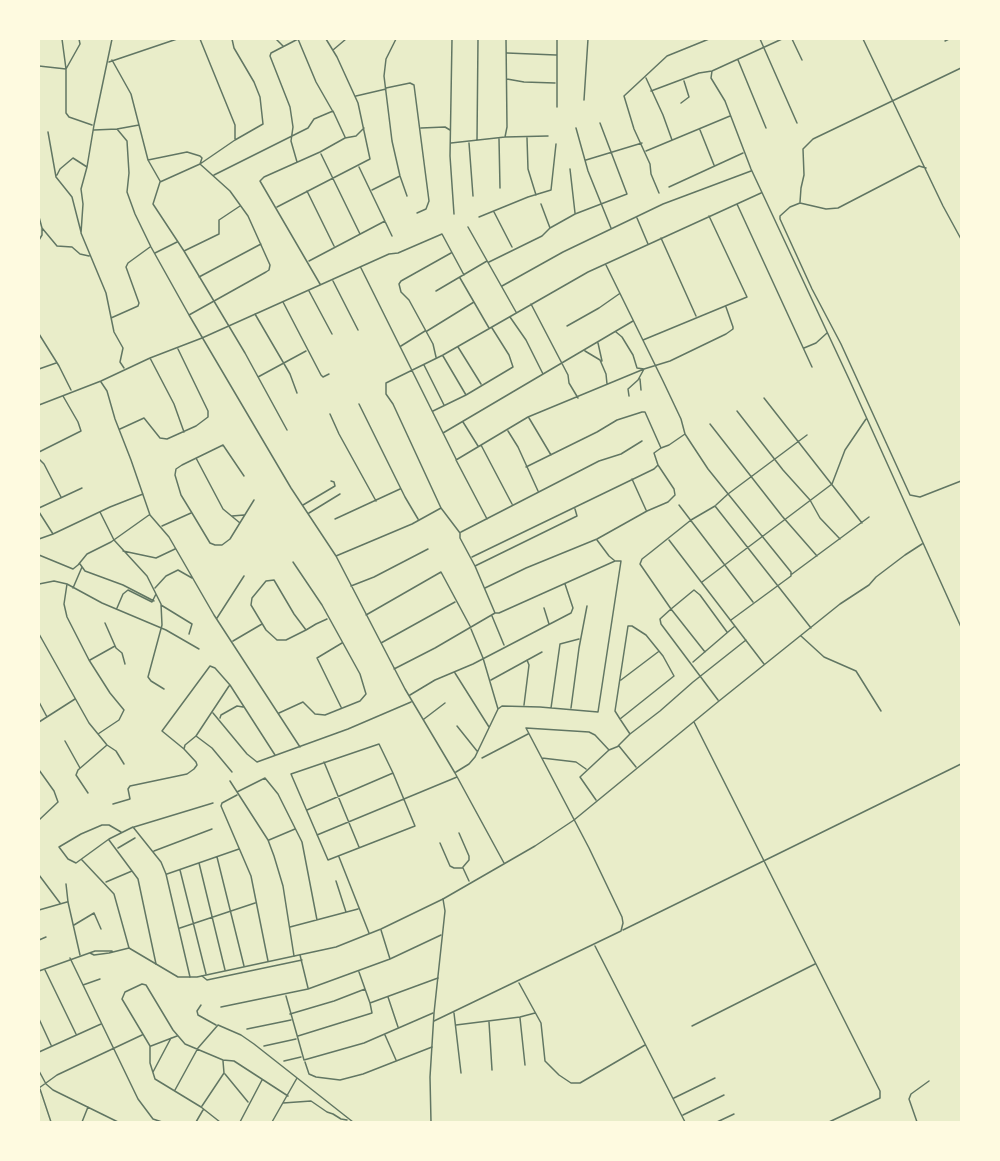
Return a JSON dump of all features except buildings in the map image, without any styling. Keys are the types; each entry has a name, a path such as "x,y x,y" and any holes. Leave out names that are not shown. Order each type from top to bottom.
{"street":[{"path":"62,39 66,69 66,113 69,117 94,126"},
{"path":"66,69 80,44 78,39 83,39"},
{"path":"81,233 83,204 81,189 112,39"},
{"path":"108,62 177,39"},
{"path":"200,39 236,125 235,140"},
{"path":"232,39 234,48 252,75 260,97 264,121 260,127 235,140 200,164 160,182 153,204 229,326 287,430"},
{"path":"276,39 283,46"},
{"path":"297,162 291,141 293,134 290,107 270,56 283,46 298,39 316,82 345,138"},
{"path":"276,208 306,190 370,159 355,97 326,39"},
{"path":"332,50 346,39"},
{"path":"396,39 385,65 386,88 392,141 407,196"},
{"path":"452,39 450,143 454,214"},
{"path":"477,140 478,39"},
{"path":"505,137 506,39"},
{"path":"557,39 557,107"},
{"path":"584,100 588,39"},
{"path":"659,193 624,96 667,56 709,39"},
{"path":"760,39 797,123"},
{"path":"651,91 699,73 712,71 782,39"},
{"path":"792,39 802,60"},
{"path":"864,39 961,239"},
{"path":"945,41 949,39"},
{"path":"506,53 556,55"},
{"path":"738,59 766,128"},
{"path":"112,60 131,94 145,154 160,182"},
{"path":"39,66 66,69"},
{"path":"800,203 804,175 803,150 813,139 961,68"},
{"path":"712,71 711,78 722,96 761,192 961,627"},
{"path":"645,76 672,141"},
{"path":"507,79 524,82 556,82"},
{"path":"681,103 689,97 684,80"},
{"path":"355,97 412,83 430,204 426,209 417,213"},
{"path":"214,175 308,128 314,119 333,111"},
{"path":"645,151 730,116"},
{"path":"436,291 488,261 542,236 550,228 575,214 627,194 600,123"},
{"path":"93,130 139,125"},
{"path":"420,128 446,127 450,130"},
{"path":"321,285 260,184 260,180 345,138 356,136 364,128"},
{"path":"576,128 590,175 612,229"},
{"path":"117,129 127,141 129,173 127,192 151,247 202,338 336,556 380,644 504,863"},
{"path":"699,129 714,166"},
{"path":"48,132 56,177 72,197 89,256 106,293 114,332 123,348 120,362 124,368"},
{"path":"450,143 505,137 548,136"},
{"path":"527,137 528,169 536,195"},
{"path":"499,138 500,188"},
{"path":"469,142 473,196"},
{"path":"585,160 642,143"},
{"path":"479,217 552,189 556,144"},
{"path":"148,160 187,152 200,156 202,158 200,164"},
{"path":"320,152 360,234"},
{"path":"669,187 744,153"},
{"path":"56,177 60,169 73,158 87,167"},
{"path":"189,315 269,270 270,265 252,222 214,175 200,164"},
{"path":"359,166 392,236"},
{"path":"926,168 919,166 838,208 826,209 800,203 790,207 780,216 812,289 841,344 910,495 920,497 961,481"},
{"path":"570,169 575,214"},
{"path":"502,286 563,252 663,204 752,171"},
{"path":"371,190 400,176"},
{"path":"306,190 335,247"},
{"path":"495,613 460,538 460,533 441,508 384,389 386,382 443,355 531,303 605,264 761,192"},
{"path":"541,204 550,228"},
{"path":"737,204 812,367"},
{"path":"184,251 219,234 219,220 240,206"},
{"path":"493,211 513,249"},
{"path":"643,340 747,297 709,216"},
{"path":"39,217 42,228 39,240"},
{"path":"637,217 648,244"},
{"path":"308,261 385,221"},
{"path":"468,227 516,312"},
{"path":"42,228 57,246 72,247 80,254 89,256"},
{"path":"39,405 101,381 124,368 202,338 360,267 442,234 464,275"},
{"path":"661,238 697,316"},
{"path":"155,254 178,242"},
{"path":"198,277 262,244"},
{"path":"111,318 138,306 139,303 126,267 128,263 151,247"},
{"path":"436,358 434,346 409,300 401,292 399,282 452,253"},
{"path":"605,264 656,366 686,434 708,469 791,574"},
{"path":"360,267 487,519"},
{"path":"432,411 445,406 513,367 509,355 459,278"},
{"path":"333,280 358,330"},
{"path":"309,291 332,334"},
{"path":"567,326 600,308 620,293"},
{"path":"282,301 321,375 323,377 329,374"},
{"path":"399,346 474,302"},
{"path":"531,303 578,398"},
{"path":"456,460 528,417 644,369 670,361 731,331 734,327 726,307"},
{"path":"254,313 290,374 297,393"},
{"path":"510,316 526,340 543,374"},
{"path":"443,433 633,320"},
{"path":"615,331 622,337 633,355 637,368 644,369"},
{"path":"802,345 803,348 809,346 827,333"},
{"path":"39,334 72,392"},
{"path":"598,342 597,349 606,374 607,385"},
{"path":"457,346 482,385"},
{"path":"119,429 144,418 160,438 167,439 205,421 208,417 208,411 177,348"},
{"path":"258,377 306,350"},
{"path":"584,350 602,363"},
{"path":"443,355 466,394"},
{"path":"150,358 174,404 184,432"},
{"path":"39,369 57,363"},
{"path":"424,365 445,406"},
{"path":"628,396 628,389 644,369"},
{"path":"640,376 641,390"},
{"path":"101,381 107,391 150,515 162,527 176,548 217,619 300,747"},
{"path":"39,452 81,431 63,396"},
{"path":"764,398 862,523"},
{"path":"358,404 418,519"},
{"path":"526,467 617,420 642,411 645,412 661,448"},
{"path":"737,411 810,500 820,518 840,539"},
{"path":"330,414 376,501"},
{"path":"528,417 550,455"},
{"path":"702,582 832,484 845,450 866,418"},
{"path":"463,422 480,446 512,505"},
{"path":"710,424 816,556"},
{"path":"507,430 518,447 539,492"},
{"path":"485,588 526,568 597,539 646,511 668,502 675,495 672,484 658,465 654,453 686,434"},
{"path":"705,652 671,609 640,564 651,552 692,520 715,506 807,435"},
{"path":"460,533 599,461 621,454 642,441"},
{"path":"244,476 223,445 176,469 175,475 181,495 210,543 214,545 222,544 230,539 254,500"},
{"path":"196,458 223,509 240,523"},
{"path":"39,459 44,464 61,498"},
{"path":"471,558 632,480 658,465"},
{"path":"632,480 646,511"},
{"path":"303,505 335,486 331,481"},
{"path":"53,534 39,510 82,488"},
{"path":"335,519 401,489"},
{"path":"39,539 143,494"},
{"path":"308,513 340,494"},
{"path":"679,505 754,603"},
{"path":"715,506 812,628"},
{"path":"336,556 441,508"},
{"path":"475,566 577,516 574,508"},
{"path":"100,513 114,540 147,576 161,604 161,628 148,677 164,689"},
{"path":"162,527 192,513"},
{"path":"39,555 71,569 87,554 114,540 150,515"},
{"path":"231,516 244,515"},
{"path":"731,620 869,517"},
{"path":"597,539 615,561"},
{"path":"669,540 765,665"},
{"path":"39,971 80,955 129,948 178,977 190,978 336,947 381,929 443,899 574,820 840,604 923,544"},
{"path":"122,550 156,558 176,548"},
{"path":"350,586 374,577 428,549"},
{"path":"279,713 301,702 315,714 335,712 360,701 366,694 360,674 307,581 293,561"},
{"path":"394,669 495,613 615,561 621,562 598,712 502,706 498,709 469,764 455,773"},
{"path":"80,563 86,571 123,585 154,601"},
{"path":"73,588 82,566"},
{"path":"154,589 166,576 178,570 193,578"},
{"path":"365,615 441,572 483,658 498,709"},
{"path":"217,619 244,576"},
{"path":"306,630 274,580 266,581 250,601 262,624 277,640 284,640 306,630 328,618"},
{"path":"39,584 54,581 67,584 161,628 199,649"},
{"path":"67,584 65,611 77,639 110,693 124,710 119,720 98,734"},
{"path":"409,696 435,680 483,658 572,611 565,584"},
{"path":"117,609 123,594 128,590 154,601"},
{"path":"719,700 661,624 660,619 694,590 727,632"},
{"path":"154,601 156,594"},
{"path":"380,644 456,602"},
{"path":"161,604 192,624 189,634"},
{"path":"570,709 587,606"},
{"path":"544,608 549,624"},
{"path":"492,616 504,646"},
{"path":"105,623 115,646 122,653 125,664"},
{"path":"232,642 262,624"},
{"path":"620,719 674,676 659,652 639,629 632,626 628,626 615,711 620,719 630,734"},
{"path":"692,663 736,626"},
{"path":"39,634 98,734 107,745 115,750 124,764"},
{"path":"801,636 824,657 856,671 881,711"},
{"path":"551,709 560,644 581,639"},
{"path":"596,801 580,777 586,770 746,640"},
{"path":"342,643 316,658 342,708"},
{"path":"89,660 115,646"},
{"path":"490,681 542,652"},
{"path":"620,681 659,652"},
{"path":"523,706 529,665 527,660"},
{"path":"113,804 130,799 130,786 185,774 197,765 184,749 162,731 210,666 215,668 230,686 276,756"},
{"path":"454,672 489,727"},
{"path":"184,749 213,713 219,700 230,686"},
{"path":"39,722 76,699"},
{"path":"39,702 47,717"},
{"path":"213,713 255,762 300,747 412,702"},
{"path":"423,720 445,703"},
{"path":"219,719 221,715 237,706 243,707"},
{"path":"694,722 881,1096 829,1122"},
{"path":"457,726 477,752"},
{"path":"609,750 595,735 588,732 528,726 526,728 622,917 621,931"},
{"path":"482,758 528,734"},
{"path":"196,736 206,742 232,772"},
{"path":"65,741 80,769"},
{"path":"379,744 393,773 415,826 328,860 291,774 379,744"},
{"path":"88,793 75,777 80,769 107,745"},
{"path":"618,746 636,768"},
{"path":"540,758 576,762 586,770"},
{"path":"324,761 360,848"},
{"path":"434,1021 518,982 554,962 594,945 961,764"},
{"path":"39,770 54,790 58,802 39,820"},
{"path":"307,810 393,773"},
{"path":"316,835 457,777"},
{"path":"268,962 251,876 221,806 222,803 262,778 267,779 278,794 302,842 317,920"},
{"path":"230,781 268,840 279,869 294,956"},
{"path":"121,832 109,825 102,825 59,846 68,859 75,863 121,832 213,803"},
{"path":"133,827 153,851 166,874 190,978"},
{"path":"153,851 212,829"},
{"path":"268,840 295,830"},
{"path":"459,832 469,856 469,860 462,868"},
{"path":"117,849 135,838"},
{"path":"109,839 133,870 141,885 156,964"},
{"path":"440,843 451,867 462,868"},
{"path":"166,874 240,849"},
{"path":"217,857 244,966"},
{"path":"339,857 369,934"},
{"path":"81,859 105,883 117,900 129,948"},
{"path":"199,863 225,971"},
{"path":"462,868 470,883"},
{"path":"105,883 133,870"},
{"path":"180,870 206,975"},
{"path":"39,875 60,903"},
{"path":"336,881 346,913"},
{"path":"66,884 80,955"},
{"path":"430,1122 434,1013 445,908 443,899"},
{"path":"39,910 68,902"},
{"path":"179,928 256,903"},
{"path":"289,927 358,908"},
{"path":"73,925 94,913 101,929"},
{"path":"381,929 390,959"},
{"path":"221,1007 308,989 390,959 443,934"},
{"path":"39,940 46,937"},
{"path":"594,945 685,1122"},
{"path":"300,955 308,989"},
{"path":"70,958 138,1099 152,1121 162,1122"},
{"path":"202,976 207,981 302,960"},
{"path":"692,1026 816,964"},
{"path":"44,969 76,1034"},
{"path":"264,1046 349,1022 372,1013 359,971"},
{"path":"370,1003 438,978"},
{"path":"82,985 100,979"},
{"path":"518,982 543,1029 545,1061 571,1083 580,1083 645,1045"},
{"path":"220,1122 175,1090 158,1082 152,1074 150,1046 122,996 125,992 144,984 177,1036 185,1044 234,1061 288,1096"},
{"path":"290,1014 366,989"},
{"path":"285,995 302,1057 309,1074 316,1077 340,1080 363,1074 432,1047"},
{"path":"388,997 399,1028"},
{"path":"201,1005 197,1011 198,1015 241,1035 297,1077 347,1120"},
{"path":"454,1012 461,1073"},
{"path":"304,1060 364,1043 434,1013"},
{"path":"456,1025 536,1013"},
{"path":"520,1017 525,1065"},
{"path":"39,1019 51,1046"},
{"path":"247,1029 292,1020"},
{"path":"489,1021 492,1070"},
{"path":"39,1052 102,1024"},
{"path":"175,1090 198,1048 216,1025"},
{"path":"51,1122 39,1088 57,1075 143,1034"},
{"path":"384,1034 396,1060"},
{"path":"150,1046 177,1036"},
{"path":"152,1074 171,1038"},
{"path":"284,1061 302,1057"},
{"path":"223,1059 224,1072 249,1103"},
{"path":"39,1071 45,1084 53,1090 118,1122"},
{"path":"196,1122 224,1072"},
{"path":"272,1122 297,1077"},
{"path":"673,1099 715,1078"},
{"path":"240,1122 262,1080"},
{"path":"917,1122 909,1099 911,1094 929,1081"},
{"path":"682,1116 724,1095"},
{"path":"283,1103 311,1101 341,1119 354,1122"},
{"path":"82,1122 88,1107"},
{"path":"717,1122 734,1114"}]}
